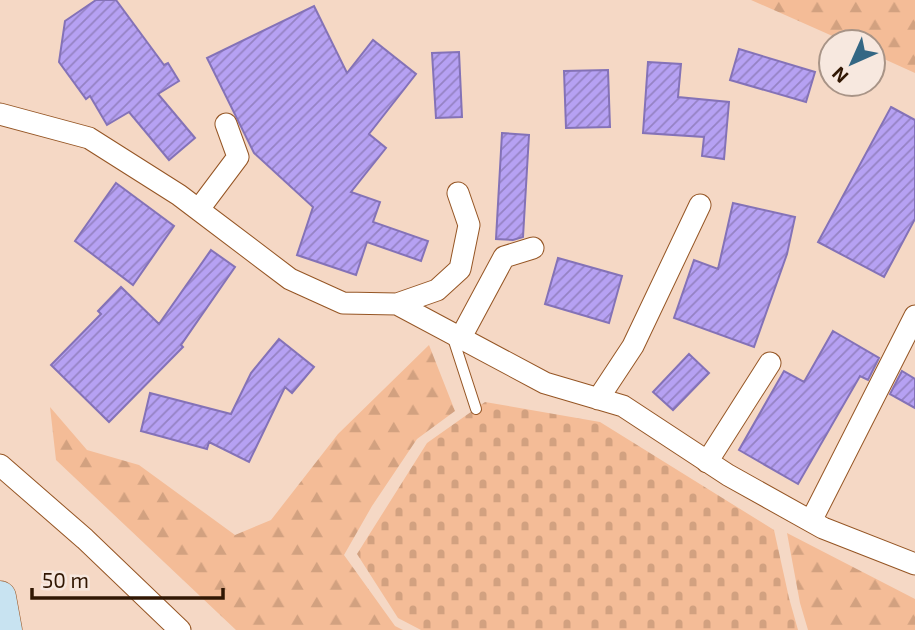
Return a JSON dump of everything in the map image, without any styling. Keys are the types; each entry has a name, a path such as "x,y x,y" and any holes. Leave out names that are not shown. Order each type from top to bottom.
{"street":[{"path":"0,114 89,138 199,209 290,279 343,303 397,304 437,290 460,270 469,225 458,193"},
{"path":"199,209 239,157 226,124"},
{"path":"598,399 633,346 700,205"},
{"path":"456,335 504,257 533,248"},
{"path":"397,304 545,383 623,406 707,462 811,521 915,564"},
{"path":"811,521 915,316"},
{"path":"707,462 770,363"},
{"path":"0,465 85,539 180,630"},
{"path":"0,597 6,630"}],"lane":[{"path":"456,335 476,409"}],"green space":[{"path":"751,0 915,0 915,73 887,60 887,28 817,29"},
{"path":"429,345 455,411 417,439 372,506 344,555 395,626 403,630 236,630 56,460 50,407 87,450 139,465 235,535 271,520 338,434"},
{"path":"485,402 600,422 774,530 798,630 421,630 398,618 357,554 427,443"},
{"path":"787,533 915,599 915,630 808,630 800,603"}],"building":[{"path":"96,0 116,0 164,65 168,63 179,81 158,94 195,138 169,160 129,112 107,125 90,96 86,99 59,62 65,21"},
{"path":"314,6 347,73 373,40 416,74 369,134 386,148 351,192 380,202 373,222 428,241 421,261 367,242 356,275 297,255 313,207 254,153 207,58"},
{"path":"739,49 815,72 806,102 730,80"},
{"path":"459,52 462,117 436,118 432,53"},
{"path":"648,62 681,64 678,97 729,102 724,159 702,156 704,137 643,133"},
{"path":"608,70 610,127 566,128 564,71"},
{"path":"891,107 915,120 915,219 884,277 818,242"},
{"path":"502,133 529,135 523,237 513,240 496,239"},
{"path":"116,183 174,226 133,285 75,241"},
{"path":"733,203 795,217 787,254 754,347 674,318 694,260 718,269"},
{"path":"211,250 235,267 181,345 183,347 109,422 51,365 101,314 98,311 121,287 159,324"},
{"path":"558,258 622,276 609,323 545,304"},
{"path":"833,331 879,358 868,380 860,376 798,484 739,450 784,371 804,382"},
{"path":"279,339 314,367 292,393 285,387 249,462 209,442 207,449 141,431 150,393 231,414 251,373"},
{"path":"689,354 709,373 673,410 653,392"},
{"path":"902,371 915,379 915,408 890,394"}]}
